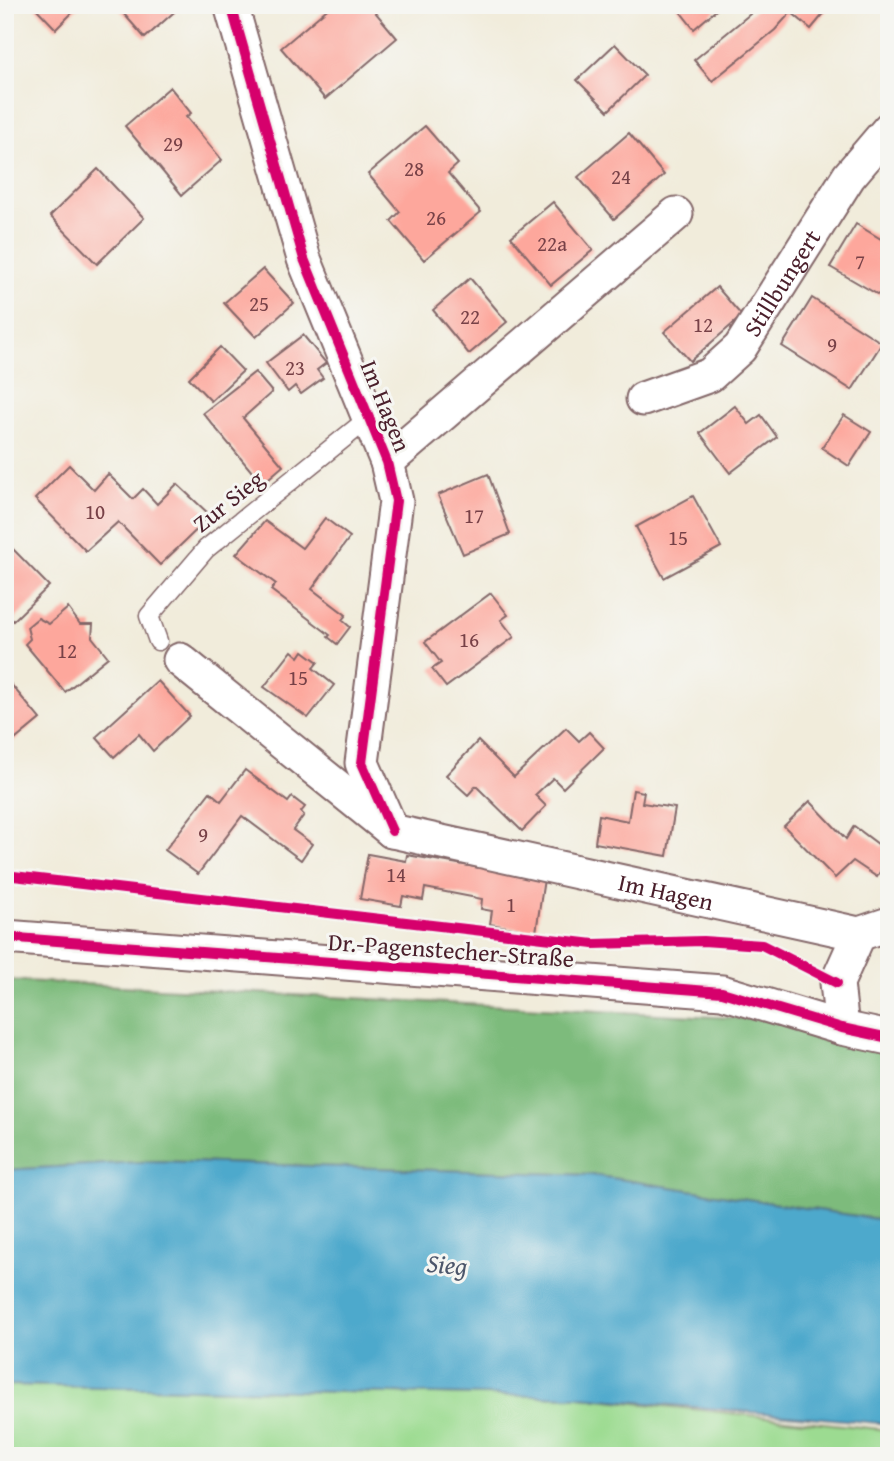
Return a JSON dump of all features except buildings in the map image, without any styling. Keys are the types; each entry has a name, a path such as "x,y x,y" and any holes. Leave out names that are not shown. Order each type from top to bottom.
{"street":[{"name":"Im Hagen","path":"231,5 304,259 387,463 396,501 362,763 392,831 874,929"},
{"name":"Stillbungert","path":"643,399 710,375 740,348 849,176 889,129"},
{"name":"Im Hagen","path":"387,463 676,214"},
{"path":"169,650 392,831"},
{"path":"842,1028 837,983 874,929"},
{"name":"Dr.-Pagenstecher-Straße","path":"5,937 722,992 842,1028 889,1038"}],"lane":[{"name":"Zur Sieg","path":"169,650 149,616 206,549 369,418"}],"green space":[{"path":"5,980 889,1026 889,1221 592,1175 157,1161 5,1170"},
{"path":"5,1385 579,1397 889,1430 889,1456 5,1456"}],"water":[{"name":"Sieg","path":"157,1161 592,1175 889,1221 889,1424 579,1397 5,1385 5,1170"}],"cycle path":[{"path":"231,5 304,259 387,462 396,501 362,763 392,831"},
{"path":"5,875 594,944 703,941 762,945 837,983"},
{"path":"5,937 722,992 842,1028 889,1038"}]}
